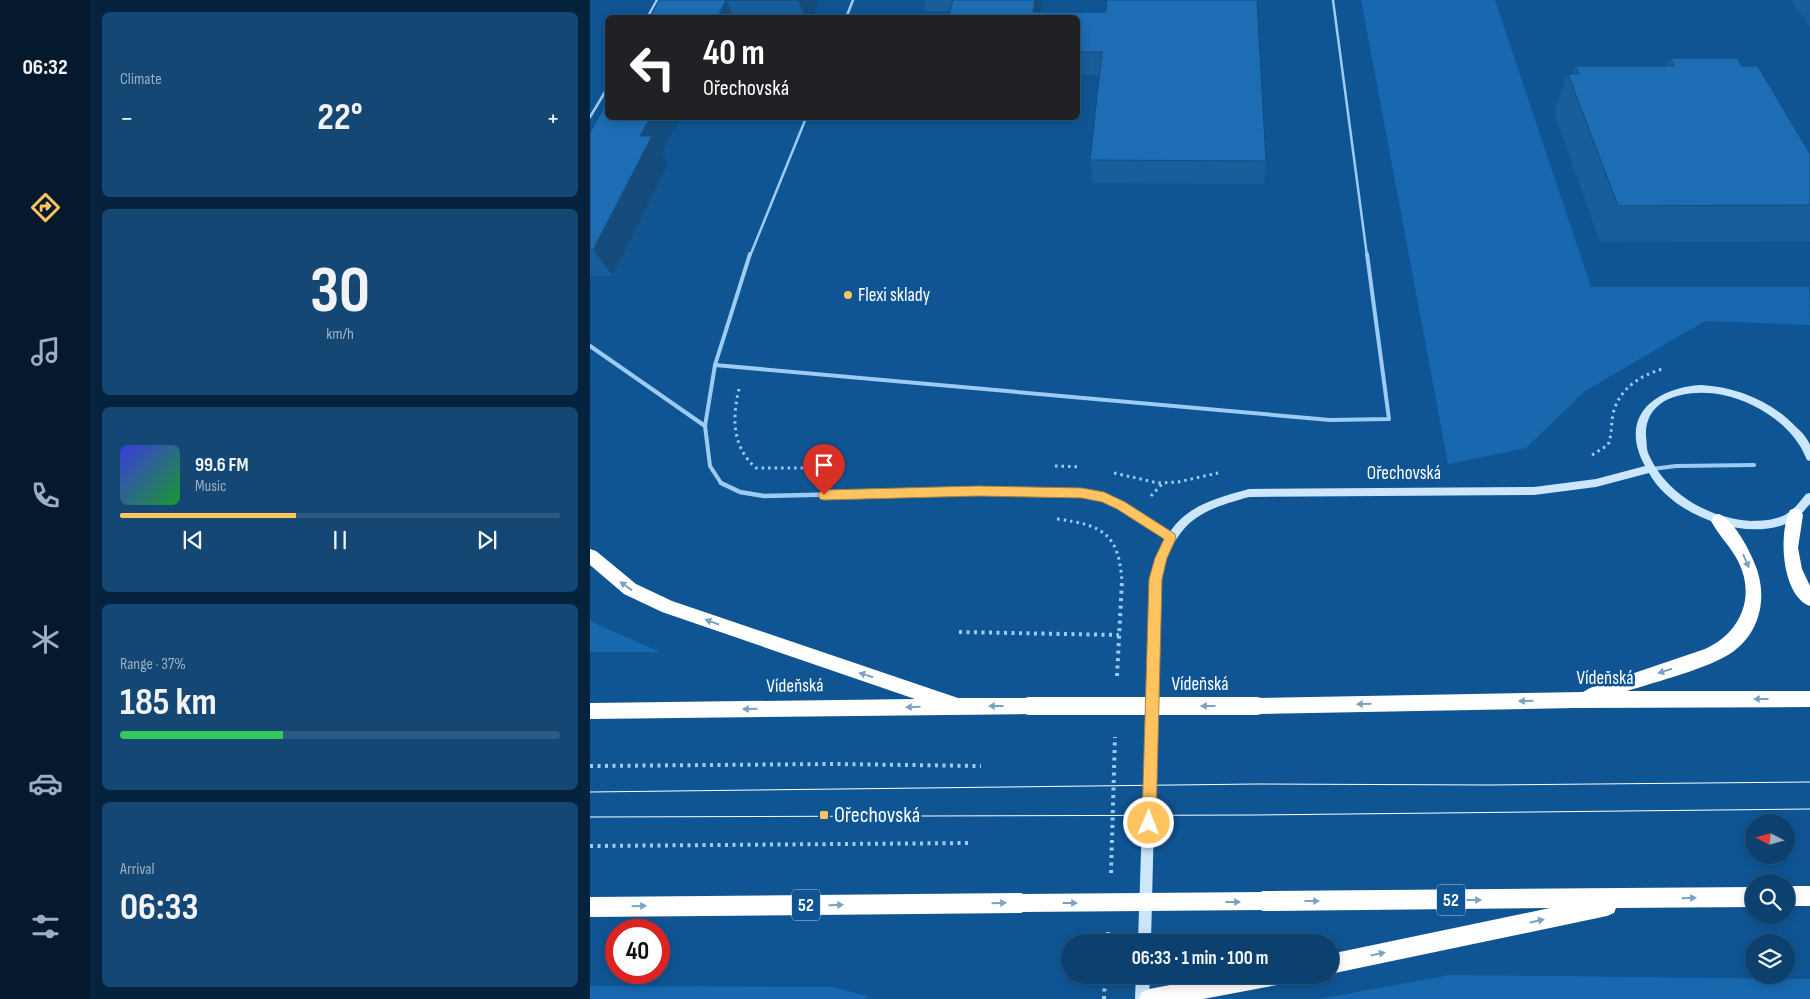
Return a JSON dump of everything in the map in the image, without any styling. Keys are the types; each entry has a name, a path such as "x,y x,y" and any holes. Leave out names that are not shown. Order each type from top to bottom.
{"highway":[{"path":"1795,515 1790,533 1789,551 1795,575 1810,599"},
{"path":"1575,700 1699,659 1725,648 1736,638 1748,623 1755,605 1754,582 1748,562 1739,545 1720,521"},
{"path":"590,556 630,589 668,607 962,706"},
{"name":"Vídeňská","path":"590,711 962,706 1257,706 1575,700 1810,699"},
{"path":"1795,896 1810,896"},
{"name":"52","path":"590,907 1745,897"},
{"path":"1339,962 1640,899"},
{"path":"1149,999 1230,984"}],"street":[{"path":"1810,457 1799,437 1789,426 1764,407 1733,393 1708,389 1679,391 1660,400 1649,408 1642,421 1639,436 1649,469 1670,494 1693,510 1720,521 1743,526 1762,526 1786,520 1806,505 1810,498"},
{"name":"Ořechovská","path":"1144,934 1156,579 1161,558 1171,538 1190,515 1214,502 1249,493 1534,491 1596,483 1649,469"},
{"path":"721,483 740,492 764,496 978,491 1082,493 1104,497 1121,505 1171,538"},
{"path":"1142,999 1143,984"}],"lane":[{"path":"649,15 657,0"},
{"path":"847,15 853,0"},
{"path":"715,365 1330,420 1389,419 1333,0"},
{"path":"590,117 605,92"},
{"path":"721,483 710,466 705,426 715,365 744,270 805,120"},
{"path":"590,346 705,426"},
{"path":"1649,469 1676,466 1754,465"}],"path":[{"path":"746,368 738,393 735,422 737,442 749,463 756,468 767,469 836,468"},
{"path":"1585,459 1608,446 1616,405 1623,390 1636,379 1655,371 1670,368"},
{"path":"1053,466 1087,467"},
{"path":"1108,472 1144,481 1162,483 1225,472"},
{"path":"1053,518 1096,527 1112,540 1122,571 1117,682"},
{"path":"959,632 1119,635"},
{"path":"1110,883 1115,729"},
{"path":"590,766 835,764 981,766"},
{"path":"590,846 971,843"},
{"path":"1107,934 1108,922"},
{"path":"1104,999 1105,984"}],"shaded area":[{"path":"1361,0 1495,0 1591,287 1809,287 1810,325 1705,321 1585,391 1526,448 1448,464"},
{"path":"590,619 594,623 660,652 590,652"},
{"path":"1450,975 1745,978 1745,984 1795,984 1795,979 1810,979 1810,999 1319,999"},
{"path":"590,986 834,987 870,997 863,999 590,999"}],"building":[{"path":"659,0 726,0 718,15 651,15"},
{"path":"953,0 1035,0 1033,12 1106,12 1107,0 1257,0 1266,161 1090,160 1102,52 1080,52 1080,15 949,15"},
{"path":"1670,58 1737,58 1742,66 1758,66 1810,154 1810,205 1618,206 1568,74 1579,74 1575,66 1674,66"},
{"path":"605,106 605,120 649,120 640,136 652,136 593,250 590,250 590,132"}],"tram line":[{"path":"590,792 1257,784 1489,785 1810,782"},
{"path":"590,817 1255,815 1810,809"}],"place":[{"name":"Flexi sklady","path":"848,295"},
{"name":"Ořechovská","path":"824,815"}],"route":[{"path":"824,495 978,491 1082,493 1104,497 1121,505 1171,538 1161,558 1156,579 1149,823"}]}
